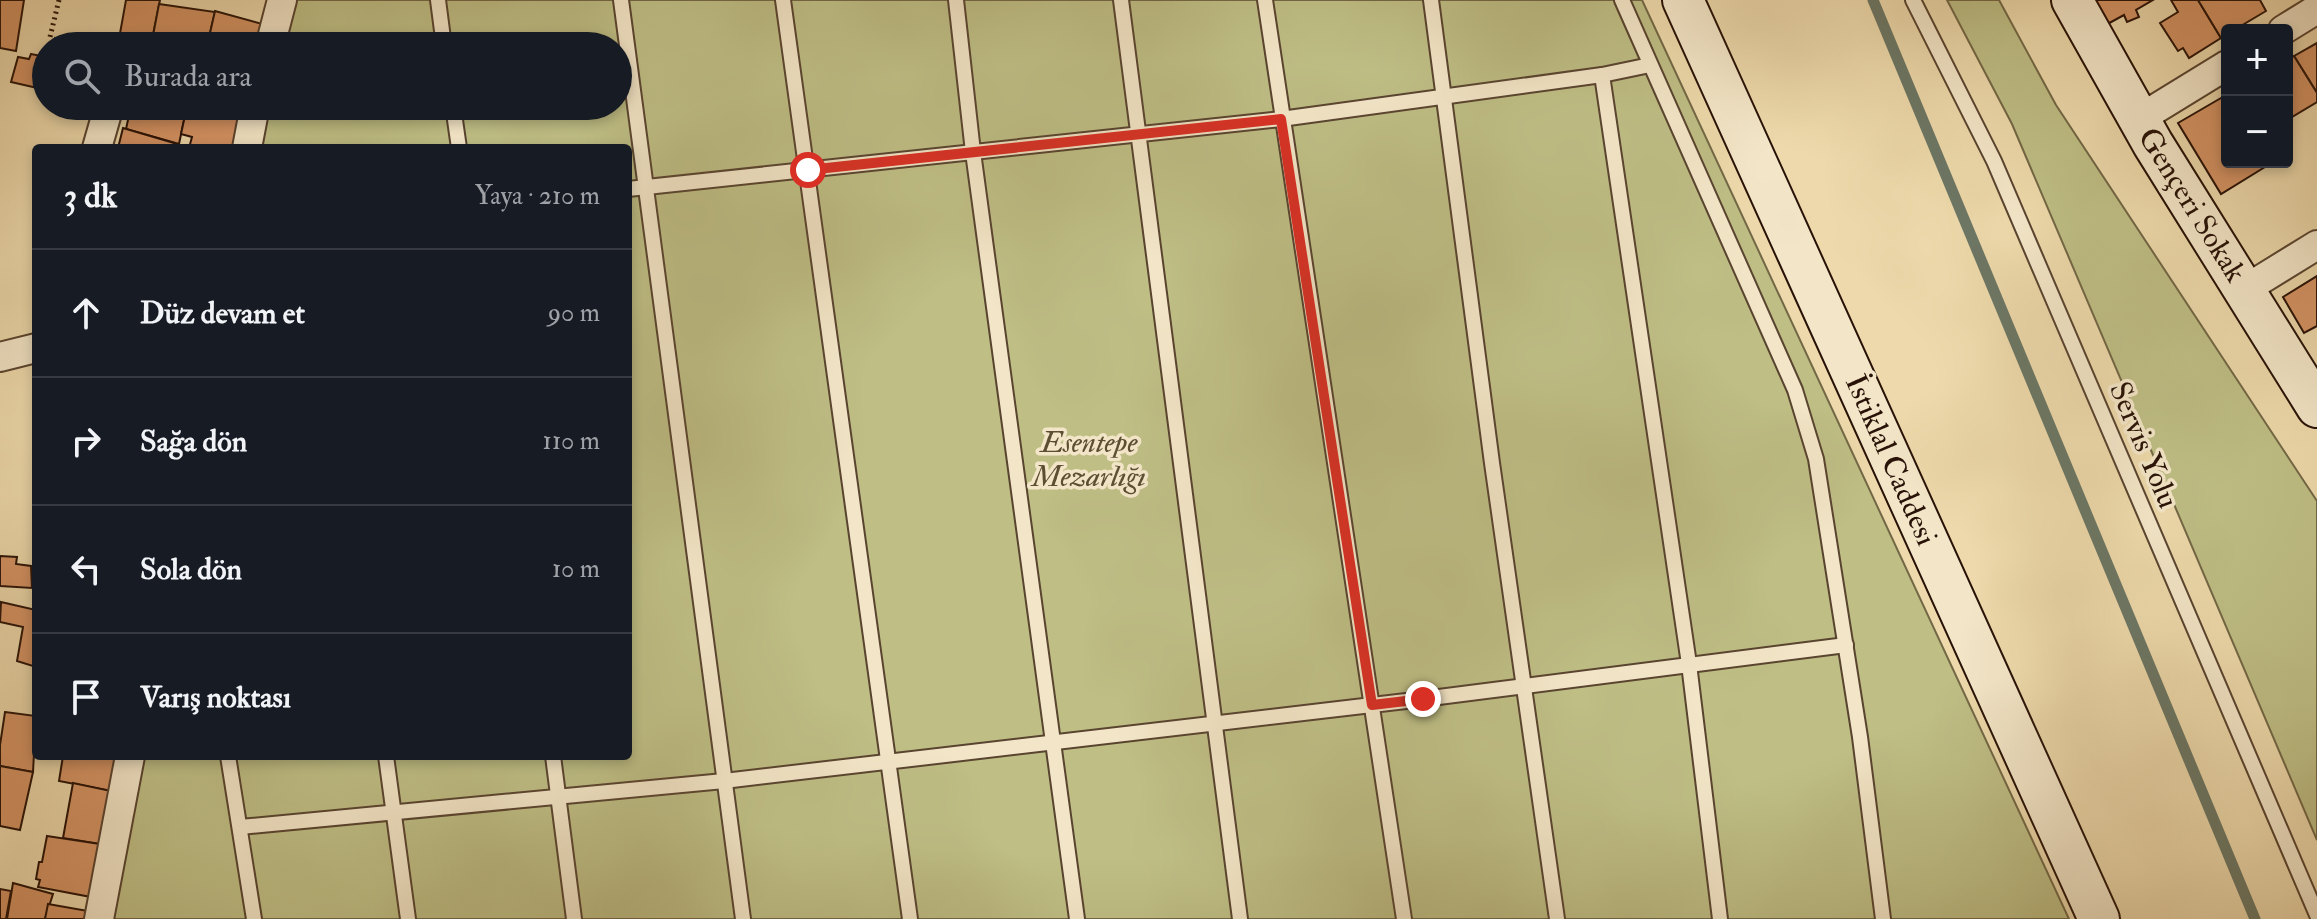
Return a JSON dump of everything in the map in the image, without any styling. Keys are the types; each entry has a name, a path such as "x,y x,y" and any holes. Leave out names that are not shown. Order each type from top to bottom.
{"street":[{"path":"274,32 282,0"},
{"name":"İstiklal Caddesi","path":"1683,0 2099,919"},
{"name":"Gençeri Sokak","path":"2072,0 2139,119 2317,407"},
{"path":"2293,24 2317,9"},
{"path":"2139,119 2221,69"},
{"path":"98,144 105,120"},
{"path":"248,144 252,120"},
{"path":"2244,290 2317,245"},
{"path":"0,357 32,349"},
{"path":"99,919 129,760"}],"lane":[{"path":"438,0 442,32"},
{"path":"621,0 625,32"},
{"path":"783,0 910,919"},
{"path":"956,0 973,152 1077,919"},
{"path":"1121,0 1240,919"},
{"path":"1265,0 1404,919"},
{"path":"1431,0 1492,463 1557,919"},
{"path":"1622,0 1795,390 1816,459 1846,645 1883,919"},
{"name":"Servis Yolu","path":"1913,0 1994,161 2317,915"},
{"path":"632,189 1281,119 1602,75 1650,65"},
{"path":"1602,75 1689,664 1720,919"},
{"path":"632,82 743,919"},
{"path":"455,120 458,144"},
{"path":"240,827 724,781 1372,705 1846,645"},
{"path":"229,760 254,919"},
{"path":"386,760 408,919"},
{"path":"554,760 574,919"}],"path":[{"path":"51,32 59,0"}],"green space":[{"name":"Esentepe Mezarlığı","path":"290,0 1642,0 2069,919 110,919 141,760 632,760 632,144 262,144 266,120 632,120 632,32 284,32"},
{"path":"1947,0 1999,0 2056,105 2317,501 2317,840 2012,124"}],"building":[{"path":"0,0 24,0 16,51 0,48"},
{"path":"126,0 160,0 154,32 120,32"},
{"path":"2089,0 2153,0 2136,10 2139,17 2127,22 2124,15 2102,27"},
{"path":"2171,0 2198,0 2221,38 2189,58 2183,48 2178,51 2160,23 2178,12"},
{"path":"2198,0 2260,0 2266,11 2244,24 2221,24 2221,38"},
{"path":"159,4 215,12 210,32 154,32"},
{"path":"215,11 266,25 265,32 210,32"},
{"path":"2317,43 2317,93 2294,56"},
{"path":"32,54 32,87 11,82 18,57 29,59"},
{"path":"2293,57 2317,93 2317,102 2293,116 2293,96"},
{"path":"2221,98 2221,168 2263,168 2221,194 2178,123"},
{"path":"128,120 184,120 179,144 126,129"},
{"path":"184,120 246,120 242,144 190,144 192,137 181,134"},
{"path":"123,128 174,143 174,144 119,144"},
{"path":"2317,276 2317,326 2304,333 2283,297"},
{"path":"0,556 17,557 16,564 31,566 32,588 0,586"},
{"path":"1,602 32,609 32,666 17,661 23,627 0,622"},
{"path":"5,712 32,715 33,772 0,766"},
{"path":"62,760 116,760 111,791 59,781"},
{"path":"0,766 33,772 20,830 0,826"},
{"path":"73,783 111,791 100,844 63,838"},
{"path":"47,836 100,844 91,897 38,887 39,862 42,862"},
{"path":"13,883 53,894 45,919 7,919"},
{"path":"0,889 11,891 6,919 0,919"},
{"path":"48,904 88,911 87,919 45,919"}],"waterway":[{"path":"1873,0 2255,919"}],"route":[{"path":"808,170 1281,119 1372,705 1423,699"}]}
